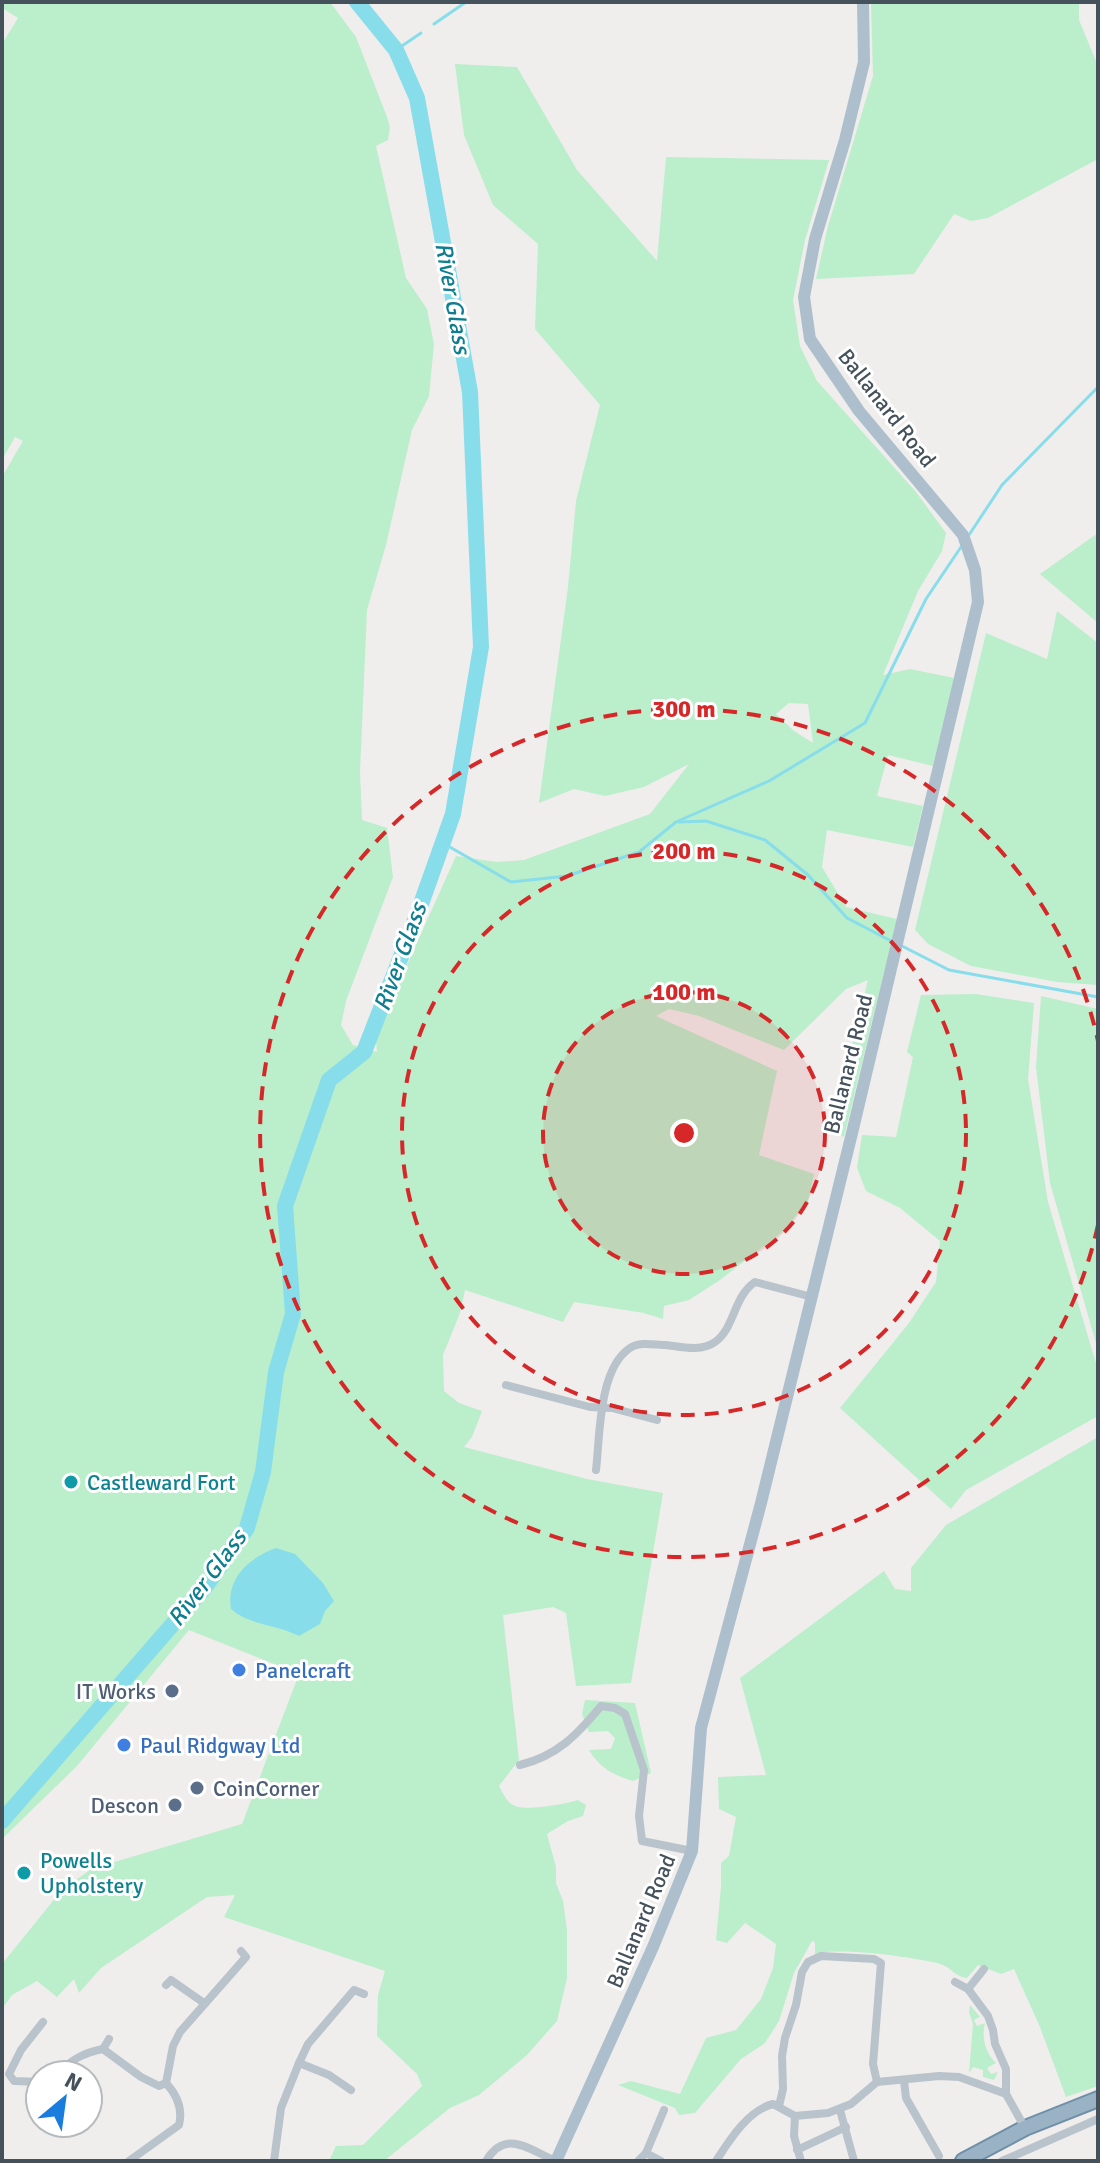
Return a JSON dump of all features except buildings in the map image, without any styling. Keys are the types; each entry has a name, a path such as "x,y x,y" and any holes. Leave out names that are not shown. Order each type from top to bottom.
{"highway":[{"path":"963,2161 1025,2128 1098,2099"}],"main road":[{"name":"Ballanard Road","path":"556,2161 653,1947 692,1851 701,1728 812,1297 978,602 975,570 963,535 859,411 810,339 804,297 815,239 845,140 864,62 863,2"}],"street":[{"path":"596,1470 601,1407 615,1367 631,1347 642,1344 700,1348 714,1343 724,1333 745,1289 755,1282 812,1297"},
{"path":"506,1385 590,1407 657,1420"},
{"path":"520,1765 540,1760 558,1750 580,1732 601,1706 615,1708 625,1714 644,1770 639,1816 642,1841 692,1851"},
{"path":"129,2161 179,2125 179,2104 166,2083 173,2046 180,2032 246,1957 241,1951"},
{"path":"779,2106 783,2089 785,2038 796,2005 802,1972 815,1957 874,1959 881,1963 873,2064 877,2082"},
{"path":"968,1989 984,1969"},
{"path":"171,1980 204,2003"},
{"path":"955,1982 968,1989 988,2016 1006,2069 1006,2094 1025,2128"},
{"path":"274,2161 281,2108 308,2044 354,1990 364,1994"},
{"path":"24,2081 14,2081 9,2074 21,2050 43,2022"},
{"path":"75,2059 84,2053 103,2049 109,2039"},
{"path":"103,2049 141,2077 159,2086 166,2083"},
{"path":"299,2063 329,2075 351,2090"},
{"path":"716,2161 738,2128 765,2106 773,2104 795,2116 840,2110 877,2082 939,2076 959,2077 1006,2094"},
{"path":"904,2081 906,2098 935,2143 939,2156"},
{"path":"638,2161 646,2153 664,2110"},
{"path":"840,2110 854,2161"},
{"path":"795,2116 794,2136 801,2161"},
{"path":"1002,2161 1098,2119"},
{"path":"797,2150 846,2127"},
{"path":"486,2161 494,2148 506,2143 519,2144 556,2161"},
{"path":"646,2153 661,2161"}],"green space":[{"path":"2,2 330,2 356,37 387,117 390,127 388,140 376,146 406,278 427,309 434,344 429,396 412,430 386,545 367,610 360,772 362,820 387,828 393,877 346,1001 341,1025 353,1045 377,1052 376,1042 406,967 456,856 497,862 524,860 650,814 689,764 644,787 605,796 574,789 539,803 568,587 576,501 600,405 535,329 538,244 493,205 464,135 455,64 517,67 577,170 657,261 666,157 829,160 805,240 793,300 800,346 817,381 916,492 946,533 942,551 918,591 883,675 910,669 954,678 933,766 888,755 877,796 923,806 913,847 827,830 822,867 846,907 897,919 844,1137 838,1134 840,1094 868,980 846,989 784,1050 699,1016 669,1009 656,1016 777,1071 759,1155 814,1174 808,1202 781,1233 720,1280 689,1300 664,1306 663,1319 574,1302 563,1322 465,1290 460,1313 443,1355 444,1391 459,1403 482,1411 472,1437 464,1447 587,1479 663,1493 631,1683 576,1686 566,1613 553,1607 503,1615 519,1760 499,1786 515,1806 528,1808 578,1800 586,1805 583,1816 547,1834 567,1930 567,1978 557,2021 527,2055 479,2095 450,2108 384,2161 329,2161 336,2146 363,2145 422,2086 417,2074 377,2036 378,1995 385,1971 224,1917 235,1895 207,1897 101,1968 79,1993 74,1979 57,1997 37,1981 12,1995 2,2009 2,1964 61,1891 91,1869 242,1824 299,1674 189,1630 77,1766 2,1839 2,477 23,441 15,437 2,460 2,44 18,18 2,8","holes":["789,703 808,704 813,743 776,714"]},
{"path":"871,2 1079,2 1079,20 1098,66 1098,159 988,218 971,221 954,214 914,274 816,279 828,226 873,76"},
{"path":"1098,533 1098,623 1040,574"},
{"path":"1057,611 1098,643 1098,985 1057,982 971,966 928,944 915,930 986,633 1047,659"},
{"path":"976,994 1034,1003 1028,1079 1048,1202 1098,1370 1098,1416 966,1490 951,1509 840,1408 909,1323 936,1282 940,1241 900,1208 866,1191 857,1168 862,1135 896,1137 913,1057 907,1052 921,995"},
{"path":"1041,996 1098,1009 1098,1350 1050,1183 1036,1067"},
{"path":"1098,1437 1098,2086 1066,2097 1014,1969 1001,1974 978,1965 967,1978 940,1964 913,1958 858,1952 815,1954 815,1942 812,1941 794,1973 779,2021 765,2043 741,2059 695,2113 679,2115 675,2108 618,2085 631,2081 680,2094 706,2038 736,2030 761,1999 773,1968 776,1944 745,1923 727,1943 716,1940 721,1863 729,1856 736,1817 719,1809 718,1777 766,1775 740,1678 884,1571 895,1589 911,1591 911,1568 946,1525"},
{"path":"585,1700 635,1703 651,1773 633,1781 613,1773 598,1762 589,1750 611,1749 615,1738 608,1731 589,1732 582,1714"},
{"path":"970,2005 980,2017 974,2020 977,2026 985,2023 985,2045 996,2063 987,2068 991,2074 998,2072 994,2080 983,2077 983,2070 973,2067 969,2073 973,2024"}],"water":[{"path":"276,1548 295,1554 323,1583 334,1601 325,1611 320,1624 299,1636 247,1619 231,1609 230,1598 236,1579 257,1557"}],"waterway":[{"name":"River Glass","path":"2,1821 205,1587 247,1528 263,1472 276,1372 293,1314 285,1206 329,1080 364,1052 453,814 481,647 470,392 417,98 396,50 357,2"},
{"path":"434,24 466,2"},
{"path":"396,50 421,33"},
{"path":"967,538 1002,485 1098,387"},
{"path":"441,842 511,882 567,876 639,852 676,822 769,781 865,723 926,599 963,544"},
{"path":"679,822 706,821 765,840 808,875 847,918 895,943"},
{"path":"902,946 949,970 1098,997"}],"place":[{"name":"Castleward Fort","path":"71,1482"},
{"name":"Panelcraft","path":"239,1670"},
{"name":"IT Works","path":"172,1691"},
{"name":"Paul Ridgway Ltd","path":"124,1745"},
{"name":"CoinCorner","path":"197,1788"},
{"name":"Descon","path":"175,1805"},
{"name":"Powells Upholstery","path":"24,1873"}]}
